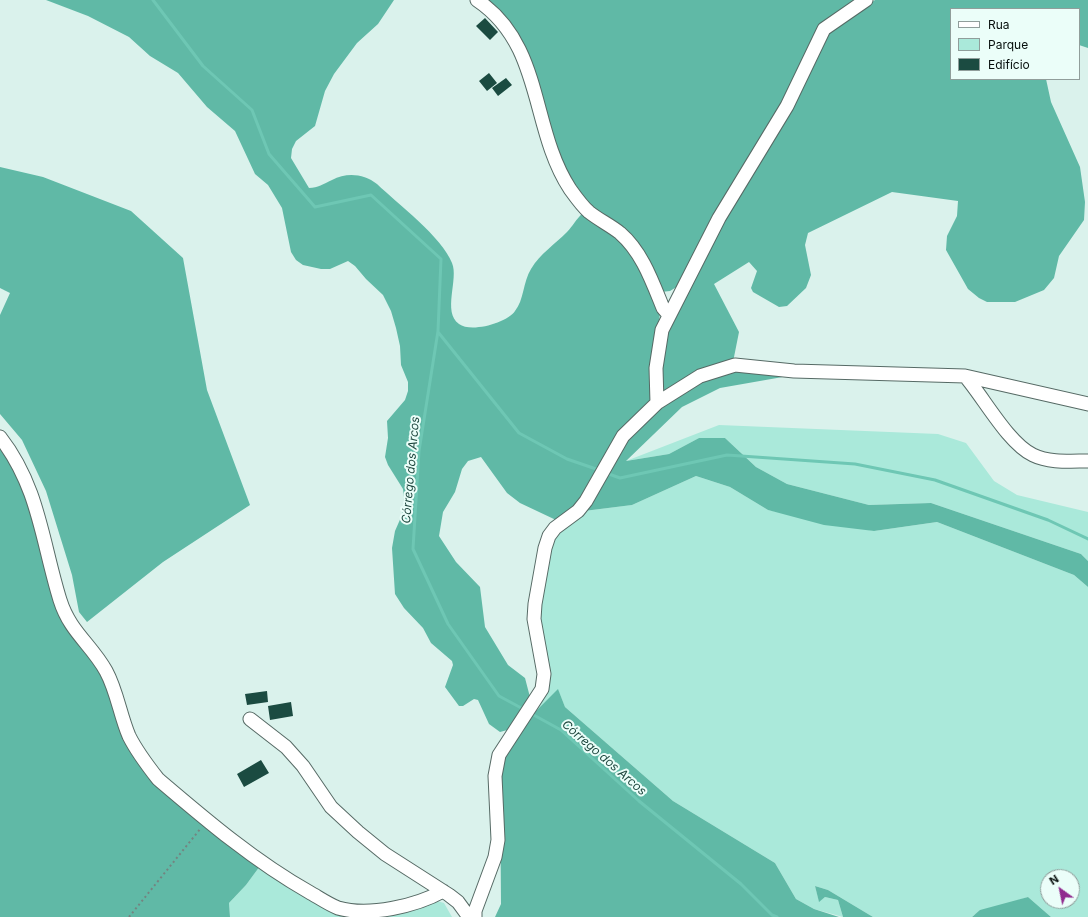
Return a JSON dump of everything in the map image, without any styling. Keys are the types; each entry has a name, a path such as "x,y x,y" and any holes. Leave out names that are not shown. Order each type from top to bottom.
{"street":[{"path":"477,0 506,26 524,57 550,148 570,188 589,212 620,233 640,256 663,308 669,315"},
{"path":"657,403 656,368 662,330 719,218 788,106 824,29 866,0"},
{"path":"475,917 475,911 495,857 498,840 495,776 499,756 516,727 542,689 544,674 534,619 544,548 549,536 555,528 578,511 586,501 623,436 657,403 700,376 735,365 794,371 965,376 1088,404"},
{"path":"965,376 1016,442 1033,455 1051,460 1088,461"},
{"path":"0,437 20,466 35,505 42,526 60,599 67,619 80,639 97,657 106,672 115,692 129,736 142,760 158,779 275,872 338,908 359,911 402,907 429,899 443,891"},
{"path":"250,719 286,747 302,766 330,807 385,854 458,902 469,917"}],"path":[{"path":"129,917 208,820"}],"green space":[{"path":"46,0 394,0 378,24 357,43 334,74 325,91 315,126 296,141 292,149 291,158 309,188 318,187 338,177 349,175 361,176 377,184 429,232 447,253 454,270 451,304 452,312 454,319 465,327 480,327 497,323 511,315 518,307 528,274 531,269 543,254 567,232 583,213 616,234 636,258 660,309 655,401 578,507 556,520 520,503 507,493 481,457 468,461 462,469 455,492 443,512 439,536 456,562 480,587 485,627 508,665 525,678 531,701 511,729 500,732 489,724 478,700 474,699 463,706 459,706 445,687 453,665 452,661 431,643 423,628 404,608 395,594 392,548 395,531 402,515 404,497 403,489 388,465 385,457 388,438 387,421 405,400 408,391 408,382 401,365 400,346 396,328 391,311 383,295 355,266 348,261 330,269 321,269 303,265 296,260 291,252 282,208 268,185 255,174 235,131 207,107 178,73 150,56 129,37 88,16"},
{"path":"477,0 858,0 820,27 784,103 683,283 670,291 661,292 640,256 570,188 524,57"},
{"path":"875,0 1088,0 1088,48 1080,45 1080,8 950,8 950,80 1046,80 1051,102 1080,167 1085,202 1084,220 1059,256 1054,278 1044,290 1015,302 987,302 979,298 968,289 946,250 947,236 957,216 958,201 892,192 808,233 805,245 811,275 806,288 787,306 779,307 753,292 751,288 757,271 749,262 714,284 739,332 733,362 659,397 657,381 667,329 723,221 829,33"},
{"path":"0,167 43,177 131,211 183,258 207,390 250,505 163,562 87,622 79,612 72,575 46,491 22,440 0,414 0,315 10,293 0,288"},
{"path":"736,367 794,375 720,388 682,407 626,461 669,454 699,438 725,438 756,467 787,484 869,505 931,503 1081,554 1088,561 1088,587 1074,575 937,522 874,531 824,525 768,510 730,487 696,476 632,505 584,511 626,440 657,407 701,378"},
{"path":"719,425 938,434 966,443 994,481 1017,495 1088,512 1088,561 1081,554 931,503 869,505 787,484 756,467 725,438 699,438 669,454 626,461"},
{"path":"0,445 14,469 28,504 44,560 97,664 138,760 260,866 246,885 229,903 230,917 0,917"},
{"path":"696,476 730,487 768,510 874,531 937,522 1074,575 1088,587 1088,917 1051,917 1042,909 1080,909 1080,869 1040,869 1040,907 1028,897 974,915 972,917 873,917 828,890 815,886 819,901 825,897 838,900 843,917 814,909 796,899 775,863 673,801 565,707 558,690 536,711 541,700 539,616 550,539 584,511 632,505"},
{"path":"558,689 565,707 673,801 775,863 796,899 814,909 839,917 495,917 501,904 500,776 507,751 518,734 536,711"},
{"path":"260,866 334,910 437,901 444,903 452,917 230,917 229,903 246,885"},
{"path":"815,886 828,890 873,917 843,917 838,900 825,897 819,902"},
{"path":"1028,897 1051,917 972,917 980,910"}],"building":[{"path":"485,18 498,32 490,40 476,26"},
{"path":"489,73 497,83 487,91 479,81"},
{"path":"506,78 512,85 498,96 492,88"},
{"path":"267,691 268,702 247,705 245,694"},
{"path":"291,702 293,716 270,720 268,706"},
{"path":"261,760 269,773 244,787 237,774"}],"waterway":[{"name":"Córrego dos Arcos","path":"153,0 203,66 252,110 269,154 315,207 371,195 441,259 438,331 419,451 413,549 448,624 499,696 525,710"},
{"path":"438,332 519,433 567,459 599,470"},
{"path":"606,473 620,478 727,455 855,464 935,480 1048,520 1088,539"},
{"name":"Córrego dos Arcos","path":"530,713 561,730 639,801 741,884 772,915 777,917"}]}
